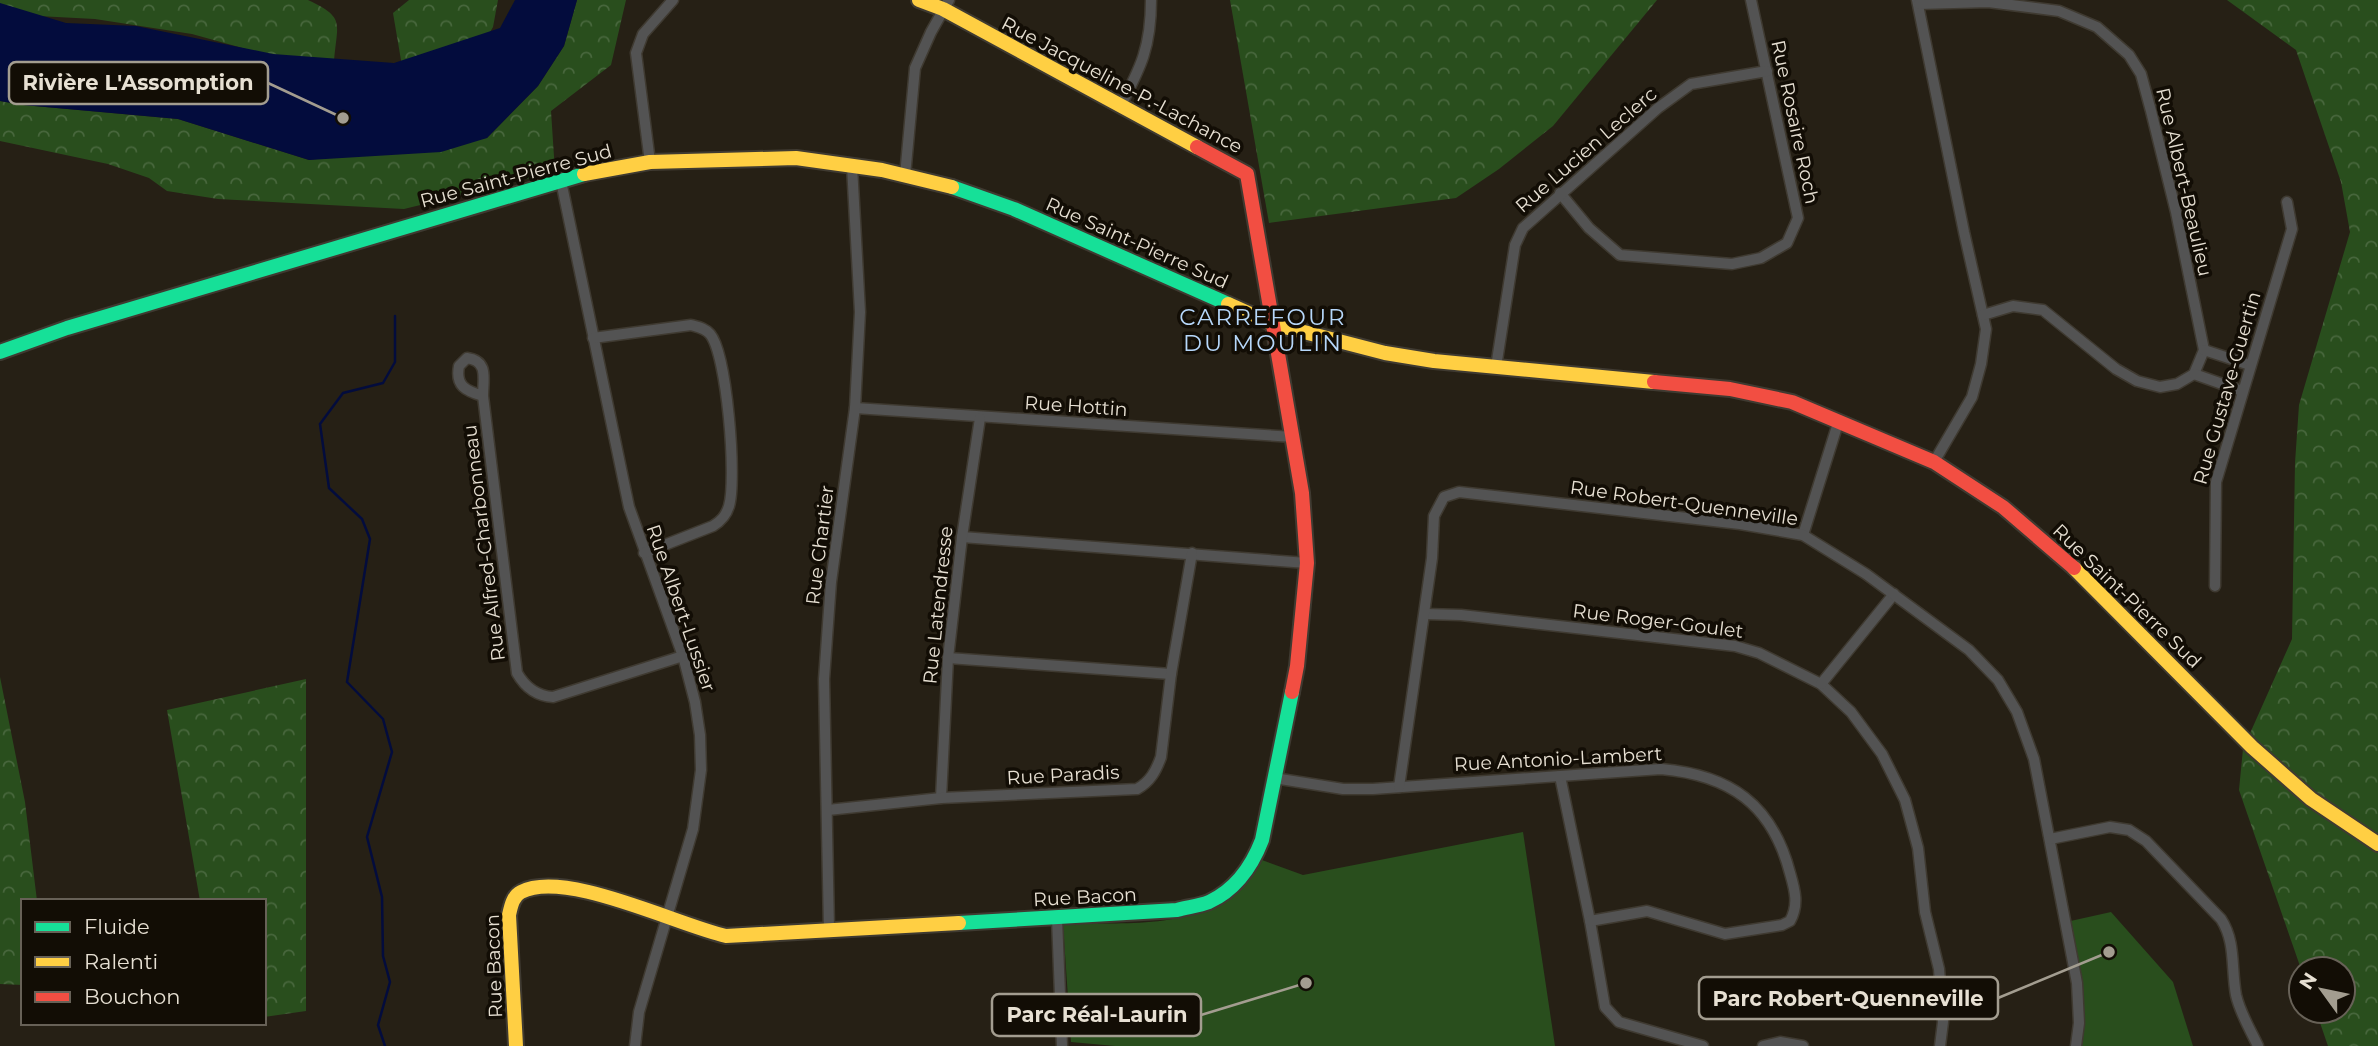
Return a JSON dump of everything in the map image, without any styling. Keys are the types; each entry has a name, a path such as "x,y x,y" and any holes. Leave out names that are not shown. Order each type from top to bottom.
{"street":[{"path":"650,162 640,73 635,53 643,34 673,0"},
{"name":"Rue Jacqueline-P.-Lachance","path":"919,0 946,5 1120,107 1247,174 1273,324"},
{"path":"1120,107 1143,63 1149,43 1152,0"},
{"name":"Rue Rosaire Roch","path":"1560,193 1589,228 1620,254 1732,264 1761,258 1787,243 1798,218 1751,0"},
{"name":"Rue Albert-Beaulieu","path":"1934,461 1972,397 1986,329 1918,2 1988,2 2059,11 2096,27 2129,55 2141,75 2151,111 2176,212 2204,350"},
{"path":"905,176 915,68 946,5"},
{"name":"Rue Lucien Leclerc","path":"1496,368 1515,245 1523,228 1658,108 1691,84 1766,71"},
{"name":"Rue Saint-Pierre Sud","path":"0,352 106,316 593,171 650,162 796,158 905,176 975,194 1001,204 1273,324 1385,353 1496,368 1730,389 1792,402 1934,461 2003,507 2061,555 2252,747 2330,814 2378,844"},
{"name":"Rue Chartier","path":"829,929 825,666 831,582 855,408 860,312 852,166"},
{"name":"Rue Albert-Lussier","path":"561,181 629,507 643,553 682,656 698,713 701,769 693,829 639,1012 635,1046"},
{"name":"Rue Gustave-Guertin","path":"2216,586 2216,482 2292,229 2287,202"},
{"path":"1983,315 2013,306 2043,310 2116,369 2137,381 2160,387 2178,384 2194,374 2204,350 2250,365"},
{"name":"Rue Bacon","path":"516,1046 509,915 512,901 522,891 539,887 557,887 597,895 706,932 726,936 1177,910 1210,902 1242,877 1256,857 1262,840 1297,666 1307,563 1302,494 1294,437 1273,324"},
{"path":"593,338 691,326 706,330 712,336 720,354 732,472 730,503 722,520 713,526 643,553"},
{"path":"2194,374 2242,391"},
{"name":"Rue Alfred-Charbonneau","path":"484,396 517,673 523,683 543,696 553,697 682,656"},
{"name":"Rue Hottin","path":"855,408 1294,437"},
{"name":"Rue Latendresse","path":"941,798 948,658 962,537 980,418"},
{"path":"1803,535 1839,420"},
{"name":"Rue Robert-Quenneville","path":"1425,614 1434,516 1444,497 1459,492 1740,524 1803,535 1867,574 1969,650 1998,680 2017,712 2034,759 2077,983 2079,1023 2076,1046"},
{"path":"962,537 1307,563"},
{"name":"Rue Paradis","path":"828,810 941,798 1136,789 1146,784 1161,757 1171,674 1192,553"},
{"path":"1821,684 1894,594"},
{"path":"1399,787 1425,614"},
{"name":"Rue Roger-Goulet","path":"1425,614 1461,615 1715,642 1759,653 1821,684 1851,712 1882,754 1905,800 1918,848 1925,912 1939,969 1943,1022 1940,1046"},
{"path":"948,658 1171,674"},
{"name":"Rue Antonio-Lambert","path":"1274,778 1343,789 1661,769 1687,771 1734,788 1756,806 1773,827 1784,849 1796,905 1790,921 1782,925 1725,934 1647,911 1590,921"},
{"path":"1560,776 1605,1007 1619,1022 1703,1046"},
{"path":"2050,839 2110,827 2129,830 2146,841 2221,919 2230,934 2236,996 2258,1046"},
{"path":"1057,918 1062,1046"},
{"path":"1763,1046 1780,1042 1803,1046"}],"green space":[{"path":"0,0 308,0 334,17 337,29 334,61 264,54 192,34 95,19 0,14"},
{"path":"409,0 498,0 493,27 479,51 402,66 393,13"},
{"path":"577,0 626,0 611,65 551,111 555,172 404,209 218,199 167,191 149,178 108,164 0,141 0,101 178,119 309,160 487,138 538,86 564,46"},
{"path":"1230,0 1657,0 1553,126 1499,169 1456,198 1269,223"},
{"path":"2227,0 2378,0 2378,1046 2328,1046 2321,1025 2357,1025 2357,955 2296,955 2239,790 2243,749 2292,639 2295,463 2299,405 2350,232 2341,182 2296,50"},
{"path":"0,677 25,802 37,899 21,899 21,985 0,984"},
{"path":"306,679 306,1011 266,1017 266,899 200,899 167,710"},
{"path":"1523,832 1555,1046 1115,1046 1071,1042 1063,924 1158,921 1203,911 1243,886 1262,860 1303,875"},
{"path":"2111,912 2173,982 2193,1046 2076,1046 2079,1023 2066,922"}],"shaded area":[{"path":"515,0 577,0 564,46 538,86 487,138 441,152 309,160 178,119 0,101 0,3 66,23 136,26 273,54 394,63 500,28"}],"waterway":[{"path":"385,1046 378,1025 390,982 383,956 382,897 367,837 392,752 383,719 347,682 370,539 362,519 329,488 320,424 343,393 383,383 395,362 395,316"}],"traffic: fast":[{"path":"0,352 67,328 584,174"},
{"path":"952,187 1014,209 1228,304"},
{"path":"959,923 1177,910 1205,903 1227,891 1253,859 1262,840 1292,692"}],"traffic: slow":[{"path":"919,0 943,9 1197,147"},
{"path":"584,174 650,162 796,158 882,170 952,187"},
{"path":"1228,304 1273,324 1385,353 1434,361 1654,382"},
{"path":"2074,568 2252,747 2311,799 2378,844"},
{"path":"516,1046 509,915 514,899 521,892 540,887 592,893 726,936 959,923"}],"traffic: jam":[{"path":"1197,147 1247,174 1302,493 1307,563 1292,692"},
{"path":"1654,382 1730,389 1792,402 1934,462 2003,507 2074,568"}],"place":[{"name":"Rivière L'Assomption","path":"343,118"},
{"name":"Parc Robert-Quenneville","path":"2109,952"},
{"name":"Parc Réal-Laurin","path":"1306,983"}],"district":[{"name":"CARREFOUR DU MOULIN","path":"1263,330"}]}
